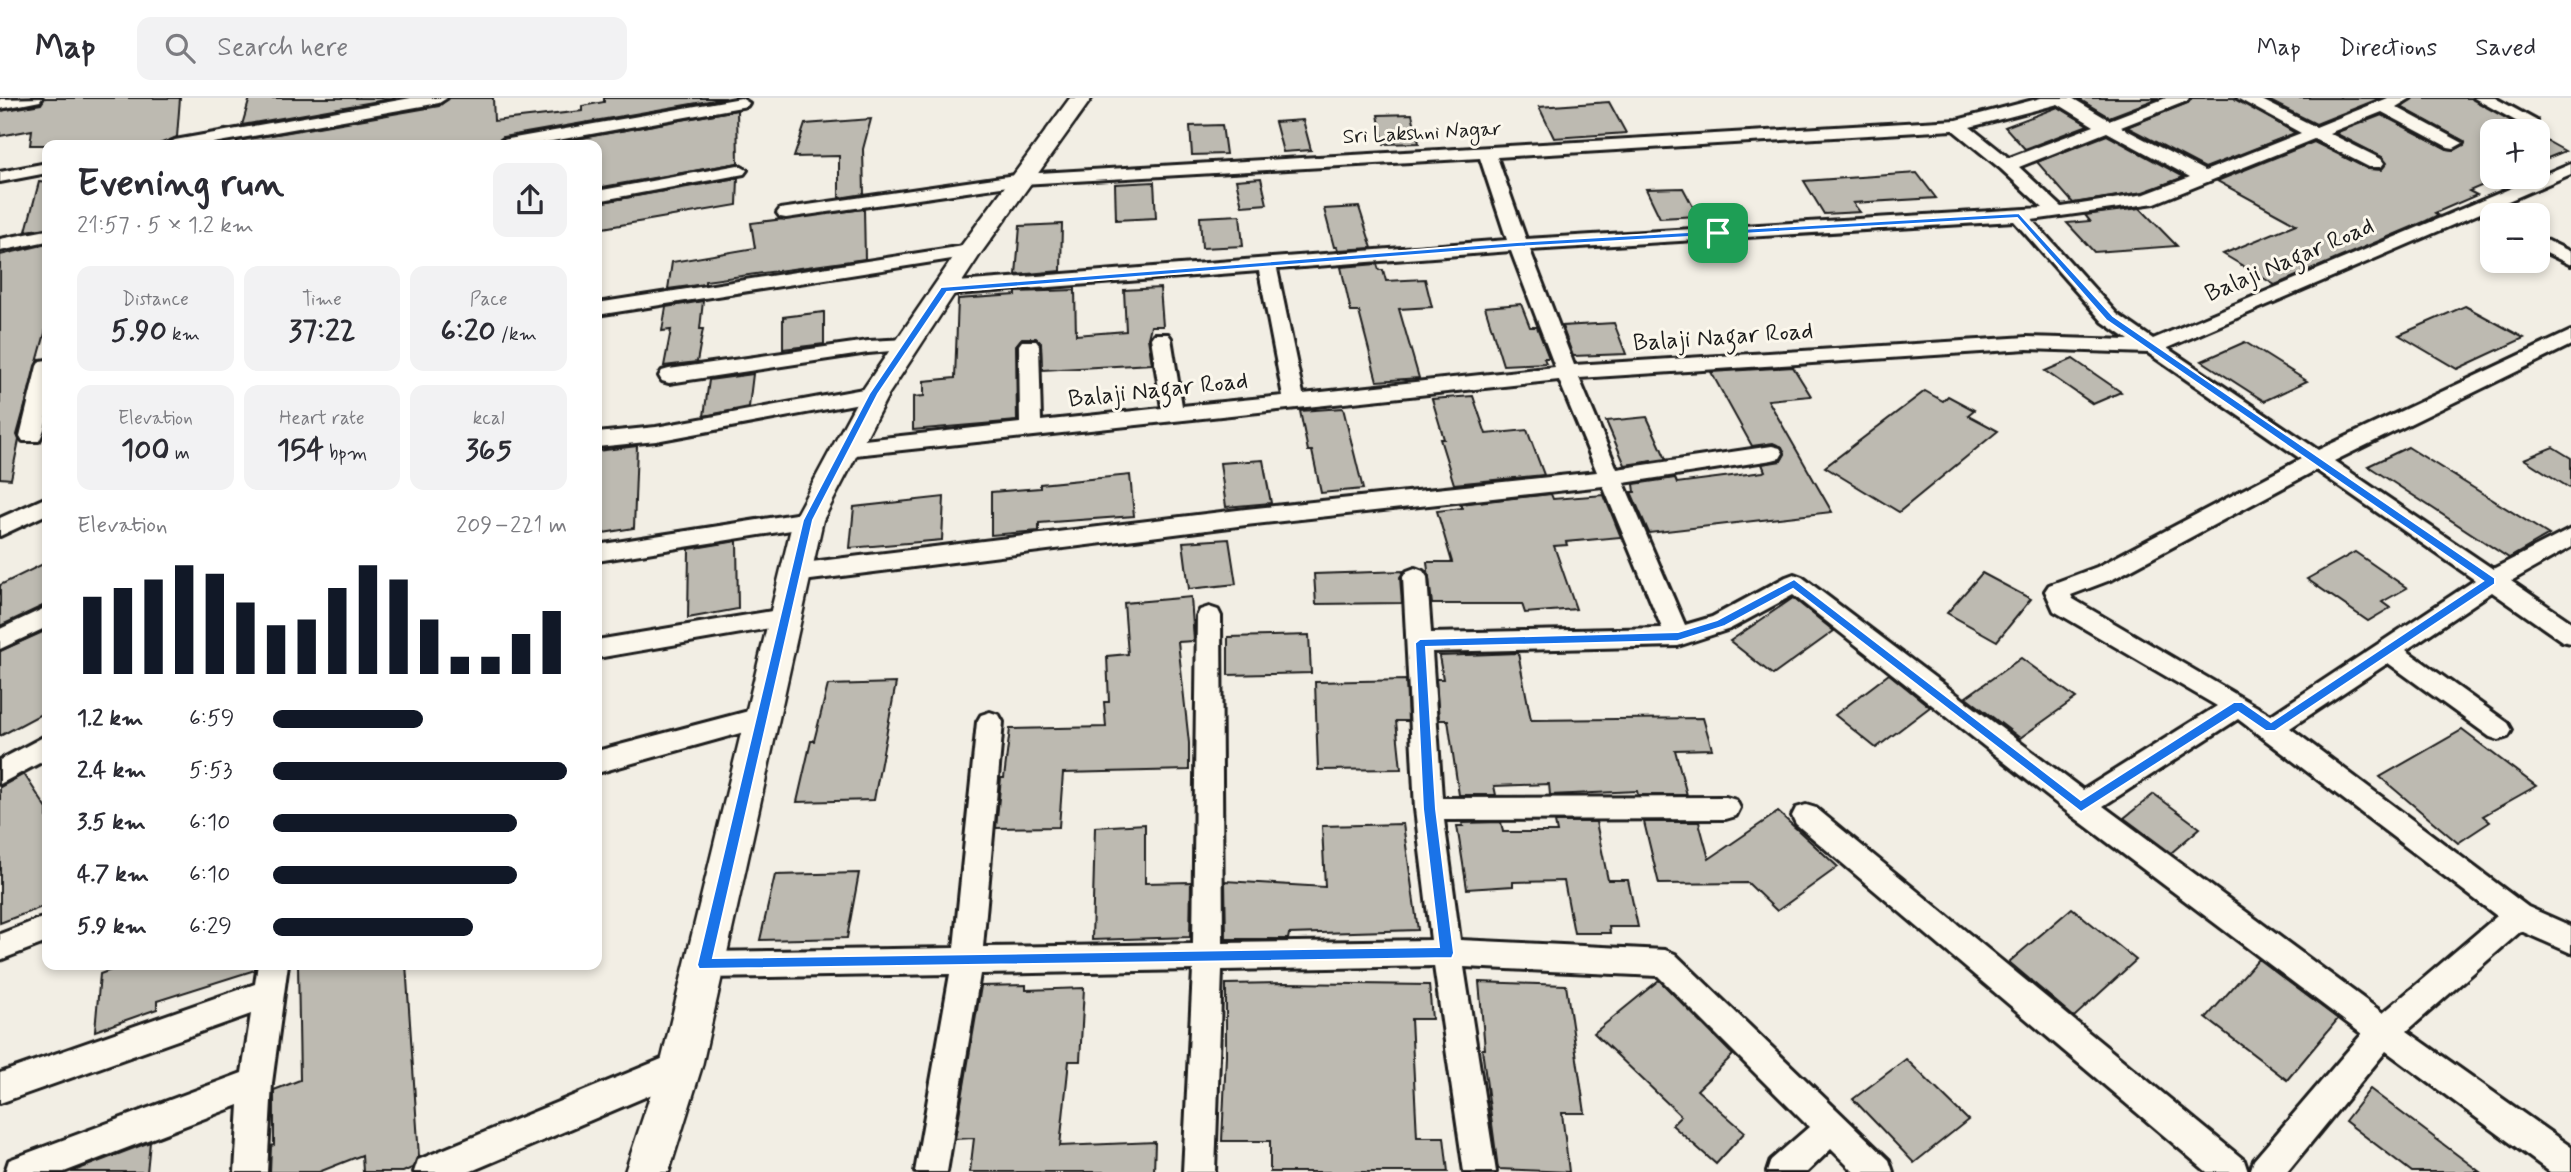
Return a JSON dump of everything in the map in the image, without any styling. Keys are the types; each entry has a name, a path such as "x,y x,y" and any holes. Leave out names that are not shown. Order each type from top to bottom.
{"street":[{"path":"0,104 34,98"},
{"path":"317,120 318,98"},
{"path":"203,140 439,98"},
{"path":"647,1172 681,1066 808,520 874,394 970,251 1081,98"},
{"path":"2060,98 2204,177"},
{"name":"Sri Lakshni Nagar","path":"786,213 1022,179 1957,125 2060,98"},
{"path":"2007,165 2180,98"},
{"path":"2245,98 2375,163"},
{"path":"945,289 1517,244 2058,213 2149,199 2403,98"},
{"path":"2483,98 2525,119"},
{"path":"558,140 741,103"},
{"path":"2382,106 2454,143"},
{"path":"1957,125 2007,165 2058,213"},
{"path":"1486,151 1517,244 1610,478 1678,636"},
{"name":"Balaji Nagar Road","path":"846,449 1569,372 2027,343 2151,347 2571,168"},
{"path":"0,177 42,169"},
{"path":"602,195 738,170"},
{"path":"2470,210 2480,215"},
{"path":"2019,216 2110,318 2571,635"},
{"path":"0,245 42,237"},
{"path":"2550,248 2571,259"},
{"path":"602,308 970,251"},
{"path":"1267,264 1294,401"},
{"path":"2571,337 2315,461 2105,573 2057,591 2063,605 2238,706 2270,728 2518,916 2571,940"},
{"path":"1161,338 1174,414"},
{"path":"669,376 868,347 907,345"},
{"path":"1029,345 1031,429"},
{"path":"32,436 42,389"},
{"path":"602,439 656,434 874,394"},
{"path":"795,573 1246,517 1610,478 1772,453"},
{"path":"4,520 42,508"},
{"path":"602,552 808,520"},
{"path":"2270,728 2491,581 2571,537"},
{"path":"1415,577 1429,809 1447,953 1480,1172"},
{"path":"1420,643 1678,636 1721,623 1794,583 2081,806 2382,1033 2571,1167"},
{"path":"1199,1172 1208,956 1209,616"},
{"path":"0,639 42,618"},
{"path":"602,648 784,618"},
{"path":"2388,650 2499,730"},
{"path":"2081,806 2238,706"},
{"path":"602,761 760,719"},
{"path":"931,1172 967,962 990,722"},
{"path":"0,773 42,749"},
{"path":"1429,809 1726,808"},
{"path":"1805,816 2232,1172"},
{"path":"2266,1172 2382,1033 2518,916"},
{"path":"0,947 42,931"},
{"path":"704,965 1447,953 1665,962 1877,1172"},
{"path":"251,1172 256,1083 272,979"},
{"path":"0,1088 272,979"},
{"path":"430,1172 681,1066"},
{"path":"21,1172 256,1083"},
{"path":"1783,1172 1832,1127"}],"building":[{"path":"45,98 180,98 177,137 170,140 42,140 42,145 30,145 32,130 0,136 0,111 41,104"},
{"path":"250,98 396,98 242,125"},
{"path":"449,98 493,98 494,121 582,111 582,106 604,102 604,98 726,98 503,137 499,140 243,140 439,106"},
{"path":"2159,98 2109,117 2079,99"},
{"path":"2192,98 2235,98 2295,133 2205,168 2127,127 2188,103"},
{"path":"2264,98 2381,98 2316,124"},
{"path":"2413,98 2472,98 2508,119 2480,119 2480,186 2469,191 2477,195 2435,213 2438,215 2426,221 2275,285 2223,254 2296,224 2217,181 2314,142 2368,169 2381,170 2387,163 2382,157 2335,133 2382,115 2447,149 2455,150 2464,145 2464,141 2401,107"},
{"path":"1609,102 1626,133 1554,138 1539,107"},
{"path":"2058,107 2088,125 2025,149 2005,127"},
{"path":"737,110 738,163 602,187 602,140 571,140"},
{"path":"1412,114 1419,143 1384,144 1378,115"},
{"path":"871,119 863,149 864,194 839,198 839,156 794,157 805,124"},
{"path":"1303,120 1311,150 1283,152 1275,122"},
{"path":"1222,125 1226,154 1192,155 1190,126"},
{"path":"2107,135 2184,177 2143,192 2073,203 2037,162"},
{"path":"2550,143 2565,151 2550,157"},
{"path":"1917,173 1936,198 1853,203 1860,212 1824,214 1804,181"},
{"path":"738,178 737,205 602,228 602,202"},
{"path":"1261,178 1267,204 1242,206 1236,180"},
{"path":"39,182 42,182 42,229 26,231"},
{"path":"1154,182 1156,218 1116,220 1115,184"},
{"path":"1683,188 1698,216 1660,218 1646,189"},
{"path":"1359,207 1372,248 1338,250 1334,247 1324,209"},
{"path":"2140,208 2177,246 2094,252 2067,223 2090,221 2085,215"},
{"path":"864,209 865,259 705,281 705,284 668,289 672,262 755,248 751,223"},
{"path":"1240,215 1243,246 1202,248 1200,217"},
{"path":"1062,224 1061,271 1016,275 1020,226"},
{"path":"42,245 42,344 17,435 19,440 11,479 0,478 0,255"},
{"path":"1377,264 1379,270 1383,270 1386,281 1425,279 1432,307 1399,309 1419,378 1377,381 1359,312 1351,312 1341,267"},
{"path":"1160,288 1163,326 1151,326 1148,338 1152,364 1042,370 1041,343 1036,338 1022,338 1016,345 1017,421 913,430 913,397 924,396 924,381 955,378 958,299 1016,295 1016,292 1075,290 1076,335 1126,331 1124,290"},
{"path":"703,301 700,329 703,329 697,362 664,366 671,330 662,331 666,307"},
{"path":"1521,304 1530,327 1537,327 1549,358 1544,358 1546,363 1503,365 1485,307"},
{"path":"2465,306 2524,338 2457,369 2399,335"},
{"path":"824,312 824,344 783,349 783,317"},
{"path":"1614,323 1626,354 1573,356 1562,326"},
{"path":"2245,342 2307,381 2264,401 2202,361"},
{"path":"2073,359 2121,392 2093,404 2045,371"},
{"path":"1793,367 1811,396 1768,400 1832,512 1649,533 1631,492 1635,492 1634,484 1675,478 1677,483 1763,472 1765,471 1762,464 1781,461 1785,454 1782,447 1773,443 1752,446 1711,372"},
{"path":"753,374 749,407 704,416 709,380"},
{"path":"1925,391 1943,401 1948,396 1974,410 1968,415 1998,431 1899,512 1825,467"},
{"path":"1473,396 1486,434 1527,430 1544,475 1454,484 1440,439 1444,439 1432,399"},
{"path":"1343,408 1363,489 1321,493 1312,451 1308,451 1300,411"},
{"path":"1647,417 1666,459 1625,465 1606,421"},
{"path":"637,446 634,528 602,533 602,450"},
{"path":"2408,447 2549,535 2509,558 2368,466"},
{"path":"2553,447 2571,458 2571,489 2524,459"},
{"path":"1263,460 1271,503 1226,507 1220,463"},
{"path":"1130,475 1134,516 1039,523 1039,531 991,535 991,492"},
{"path":"1551,494 1553,499 1604,495 1621,537 1566,542 1567,545 1554,546 1576,609 1525,613 1522,604 1432,604 1427,562 1452,562 1437,511 1462,508 1460,504"},
{"path":"944,497 942,540 850,548 854,507"},
{"path":"1229,539 1236,584 1189,589 1183,542"},
{"path":"737,541 738,609 688,618 689,549"},
{"path":"2355,552 2407,588 2382,602 2390,608 2368,621 2307,579"},
{"path":"42,564 42,606 0,626 0,585"},
{"path":"1404,571 1400,577 1402,603 1316,604 1314,574"},
{"path":"1982,573 2031,599 1997,641 1947,613"},
{"path":"1191,597 1194,641 1178,642 1189,743 1189,770 1063,773 1059,827 996,828 1010,729 1106,727 1104,702 1109,702 1107,656 1128,654 1124,603"},
{"path":"1793,598 1834,631 1773,675 1730,641"},
{"path":"42,632 42,714 0,736 0,651"},
{"path":"1309,635 1311,673 1228,675 1228,637"},
{"path":"1518,653 1531,720 1703,718 1712,749 1675,750 1687,795 1638,795 1637,791 1550,795 1549,784 1494,786 1496,795 1459,795 1448,720 1439,720 1436,679 1443,679 1439,656"},
{"path":"2021,658 2076,698 2020,738 1966,697"},
{"path":"1889,674 1930,707 1876,748 1835,715"},
{"path":"1406,680 1408,721 1396,721 1401,769 1318,770 1315,682"},
{"path":"896,683 874,800 797,802 828,685"},
{"path":"2462,730 2536,786 2483,816 2490,822 2458,843 2380,777"},
{"path":"24,774 42,801 42,907 0,923 0,787"},
{"path":"2154,794 2200,828 2171,853 2124,818"},
{"path":"1778,812 1838,867 1777,911 1748,883 1659,884 1644,822 1699,822 1709,859"},
{"path":"1501,822 1503,832 1557,832 1555,822 1596,822 1608,880 1628,880 1638,927 1609,927 1610,933 1574,933 1564,881 1513,882 1513,886 1467,889 1457,826 1463,826 1462,823"},
{"path":"1145,824 1145,883 1191,882 1190,937 1092,940 1095,827"},
{"path":"1403,824 1418,930 1289,934 1288,939 1226,939 1225,881 1325,887 1322,826"},
{"path":"859,873 847,938 760,940 775,875"},
{"path":"2072,908 2136,960 2074,1017 2009,962"},
{"path":"2258,959 2338,1019 2287,1080 2206,1018"},
{"path":"111,970 255,970 157,1001 157,1009 95,1031 100,974"},
{"path":"298,970 406,970 419,1157 412,1168 403,1172 363,1172 362,1155 319,1172 270,1172 271,1146 274,1145 274,1090 300,1080"},
{"path":"1659,980 1733,1055 1697,1090 1745,1132 1716,1164 1672,1125 1681,1116 1594,1033"},
{"path":"1479,982 1566,985 1585,1113 1562,1113 1569,1172 1498,1169 1482,1049 1485,1049"},
{"path":"1226,984 1429,985 1432,1019 1411,1019 1417,1137 1444,1137 1448,1172 1270,1172 1270,1141 1222,1141"},
{"path":"1026,985 1026,990 1084,988 1080,1061 1069,1061 1060,1146 1155,1142 1154,1172 970,1172 974,1138 955,1139 981,986"},
{"path":"1906,1059 1968,1120 1914,1163 1853,1099"},
{"path":"2370,1089 2480,1172 2412,1172 2345,1121"},
{"path":"150,1142 147,1172 71,1172"}],"route":[{"path":"2019,216 2110,318 2491,581 2270,728 2238,706 2081,806 1794,583 1721,623 1678,636 1420,643 1429,809 1447,953 704,965 808,520 874,394 945,289 1517,244 1718,233 2019,216"}]}
